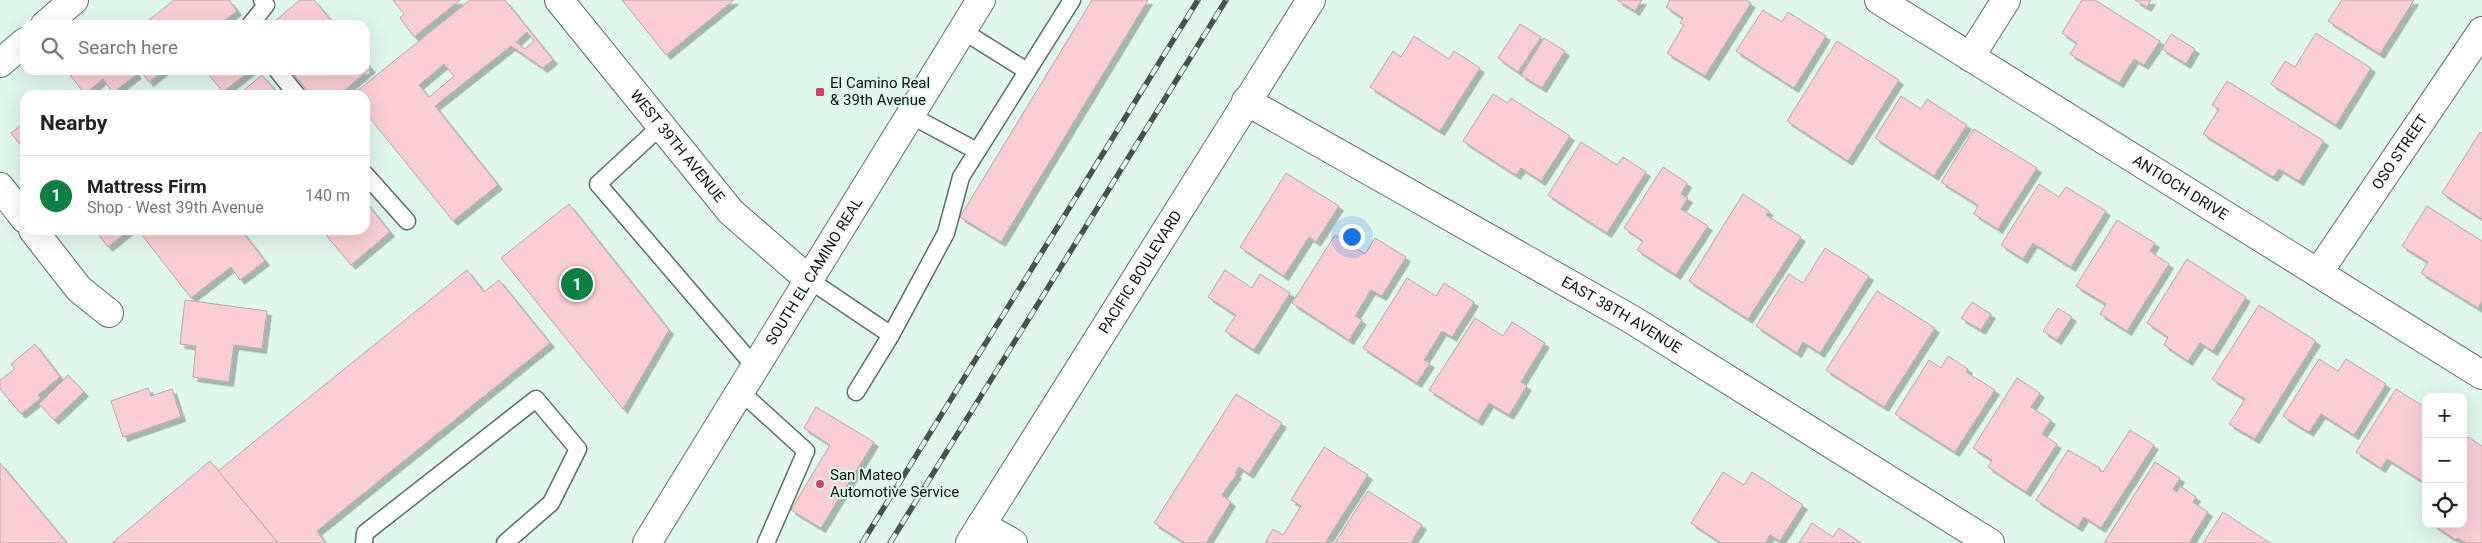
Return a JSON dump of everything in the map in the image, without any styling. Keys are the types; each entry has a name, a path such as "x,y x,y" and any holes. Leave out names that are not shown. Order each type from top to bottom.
{"street":[{"name":"WEST 39TH AVENUE","path":"559,0 731,212 808,279"},
{"name":"SOUTH EL CAMINO REAL","path":"647,543 981,0"},
{"name":"PACIFIC BOULEVARD","path":"976,534 1310,0"},
{"name":"ANTIOCH DRIVE","path":"1879,0 2482,374"},
{"path":"1970,57 2006,0"},
{"path":"50,20 70,1"},
{"name":"OSO STREET","path":"2318,273 2482,31"},
{"path":"0,63 20,46"},
{"name":"EAST 38TH AVENUE","path":"1246,101 1631,319 1990,543"},
{"path":"0,187 20,213"},
{"path":"37,235 79,289 109,313"},
{"path":"976,534 1013,543"}],"lane":[{"path":"254,20 266,5 262,0"},
{"path":"856,392 891,335 946,233 961,177 1072,0"},
{"path":"962,31 1027,71"},
{"path":"280,75 293,90"},
{"path":"910,115 977,151"},
{"path":"662,125 598,184 755,366"},
{"path":"370,180 407,221"},
{"path":"808,279 891,335"},
{"path":"740,391 806,451 766,543"},
{"path":"364,543 365,533 536,399 578,449 552,503 505,543"}],"building":[{"path":"174,0 229,0 237,11 225,20 149,20"},
{"path":"300,0 314,0 331,20 276,20"},
{"path":"393,0 460,0 414,37 400,18 404,14"},
{"path":"470,0 505,0 553,60 543,68 511,46 435,106 498,185 453,221 370,118 370,90 358,90","holes":["527,32 534,41 525,49 516,42","444,64 454,76 429,97 419,85"]},
{"path":"622,0 734,0 666,55"},
{"path":"1092,0 1148,0 1001,242 960,217"},
{"path":"1617,0 1642,0 1635,11"},
{"path":"1670,0 1746,0 1751,3 1705,76 1667,53 1684,25 1680,23 1683,18 1666,7"},
{"path":"2082,0 2095,0 2160,41 2144,65 2134,59 2119,83 2070,54 2077,43 2062,33"},
{"path":"2135,0 2151,0 2147,7"},
{"path":"2342,0 2414,0 2380,54 2328,21"},
{"path":"1763,10 1782,22 1788,12 1826,36 1794,88 1736,51"},
{"path":"1520,24 1541,37 1518,72 1498,58"},
{"path":"2316,33 2371,68 2336,125 2271,84 2285,61 2295,67"},
{"path":"2171,34 2195,49 2186,64 2162,49"},
{"path":"1414,36 1449,59 1454,51 1480,68 1440,131 1370,87 1393,51 1401,57"},
{"path":"1544,38 1565,51 1542,88 1521,75"},
{"path":"1837,41 1899,80 1848,161 1787,121"},
{"path":"70,75 136,75 117,90 111,90 103,79 90,90 82,90"},
{"path":"144,75 158,75 149,82"},
{"path":"209,75 245,75 226,90 221,90"},
{"path":"262,75 275,90 244,90"},
{"path":"294,75 363,75 345,90 307,90"},
{"path":"2227,81 2324,141 2299,181 2279,169 2273,177 2203,134 2219,109 2212,105"},
{"path":"1493,94 1508,103 1511,98 1570,136 1541,181 1521,168 1516,175 1463,141"},
{"path":"1901,96 1921,109 1927,99 1967,125 1934,176 1875,138"},
{"path":"20,126 20,145 11,133"},
{"path":"1974,129 2037,168 1998,229 1974,214 1978,205 1941,182"},
{"path":"2480,132 2482,133 2482,219 2442,193"},
{"path":"1581,142 1617,165 1623,157 1646,172 1607,233 1548,195"},
{"path":"1663,167 1687,183 1681,194 1688,198 1681,209 1708,226 1676,275 1637,250 1643,241 1624,228"},
{"path":"1286,173 1339,206 1316,242 1309,237 1284,276 1240,247"},
{"path":"2039,184 2059,197 2066,187 2106,211 2071,267 2033,243 2023,259 2001,245"},
{"path":"1743,194 1769,211 1766,215 1801,237 1748,319 1689,281"},
{"path":"569,204 669,330 623,409 501,258"},
{"path":"2427,206 2482,241 2482,301 2478,308 2421,273 2428,262 2402,246"},
{"path":"370,207 390,232 351,265 326,235 370,235"},
{"path":"2117,220 2155,243 2150,251 2169,264 2127,331 2100,314 2106,304 2076,286"},
{"path":"99,235 123,235 108,247"},
{"path":"142,235 245,235 265,261 240,280 231,267 191,298"},
{"path":"1335,235 1365,254 1375,238 1406,257 1382,296 1371,290 1355,316 1362,320 1349,340 1292,303"},
{"path":"1825,248 1869,276 1820,353 1803,342 1797,353 1756,326 1789,274 1803,283"},
{"path":"2187,259 2246,297 2213,351 2200,343 2188,361 2164,345 2168,337 2147,323"},
{"path":"467,270 484,292 499,280 550,343 317,531 325,543 278,543 218,471"},
{"path":"1225,270 1252,288 1260,274 1290,293 1254,350 1225,331 1236,315 1208,297"},
{"path":"1407,278 1436,296 1444,283 1474,302 1452,337 1442,331 1424,360 1430,363 1417,383 1363,348"},
{"path":"1877,291 1935,328 1884,407 1826,370"},
{"path":"185,300 267,311 262,349 234,345 229,382 193,377 196,346 180,344"},
{"path":"1972,302 1991,314 1981,330 1961,318"},
{"path":"2259,305 2316,341 2255,439 2229,424 2245,399 2212,379"},
{"path":"2058,308 2072,317 2057,340 2043,331"},
{"path":"1475,318 1503,336 1512,322 1545,343 1521,382 1527,386 1509,415 1489,403 1478,421 1429,390"},
{"path":"35,344 60,377 38,395 41,398 21,414 0,389 0,380 15,369 11,364"},
{"path":"1948,356 1968,369 1966,372 1995,390 1955,452 1895,414 1929,360 1941,368"},
{"path":"2319,359 2338,371 2346,359 2386,384 2354,435 2321,414 2309,432 2283,416"},
{"path":"68,375 84,392 54,420 39,404"},
{"path":"2017,378 2040,393 2031,407 2051,420 2042,434 2057,444 2026,492 1988,467 1992,460 1973,448"},
{"path":"148,388 151,396 172,389 181,417 123,437 111,401"},
{"path":"2396,389 2422,405 2422,481 2387,459 2381,468 2356,452"},
{"path":"1236,394 1282,423 1249,474 1239,467 1235,473 1237,474 1222,495 1231,502 1206,543 1185,543 1154,523"},
{"path":"816,407 874,442 821,528 791,510 830,445 804,428"},
{"path":"2130,430 2154,445 2101,528 2084,517 2078,527 2036,500 2068,450 2100,468 2099,470 2103,472"},
{"path":"2468,437 2482,446 2482,543 2466,543 2458,538 2456,540 2438,528 2467,528"},
{"path":"1324,447 1368,475 1325,543 1265,543 1273,529 1283,535 1301,506 1291,500"},
{"path":"210,461 278,543 112,543"},
{"path":"2155,462 2180,478 2173,489 2177,492 2180,486 2196,497 2193,502 2208,512 2189,543 2104,543"},
{"path":"0,463 67,543 0,543"},
{"path":"1723,472 1744,485 1752,472 1803,505 1780,541 1770,535 1765,543 1721,543 1691,523"},
{"path":"1368,491 1422,525 1411,543 1335,543"},
{"path":"2223,512 2270,543 2203,543"},
{"path":"1812,523 1833,537 1839,528 1861,543 1799,543"}],"railway":[{"path":"862,543 1198,0"},
{"path":"890,543 1226,0"}],"place":[{"name":"El Camino Real & 39th Avenue","path":"820,92"},
{"name":"Mattress Firm","path":"577,284"},
{"name":"San Mateo Automotive Service","path":"820,484"}]}
